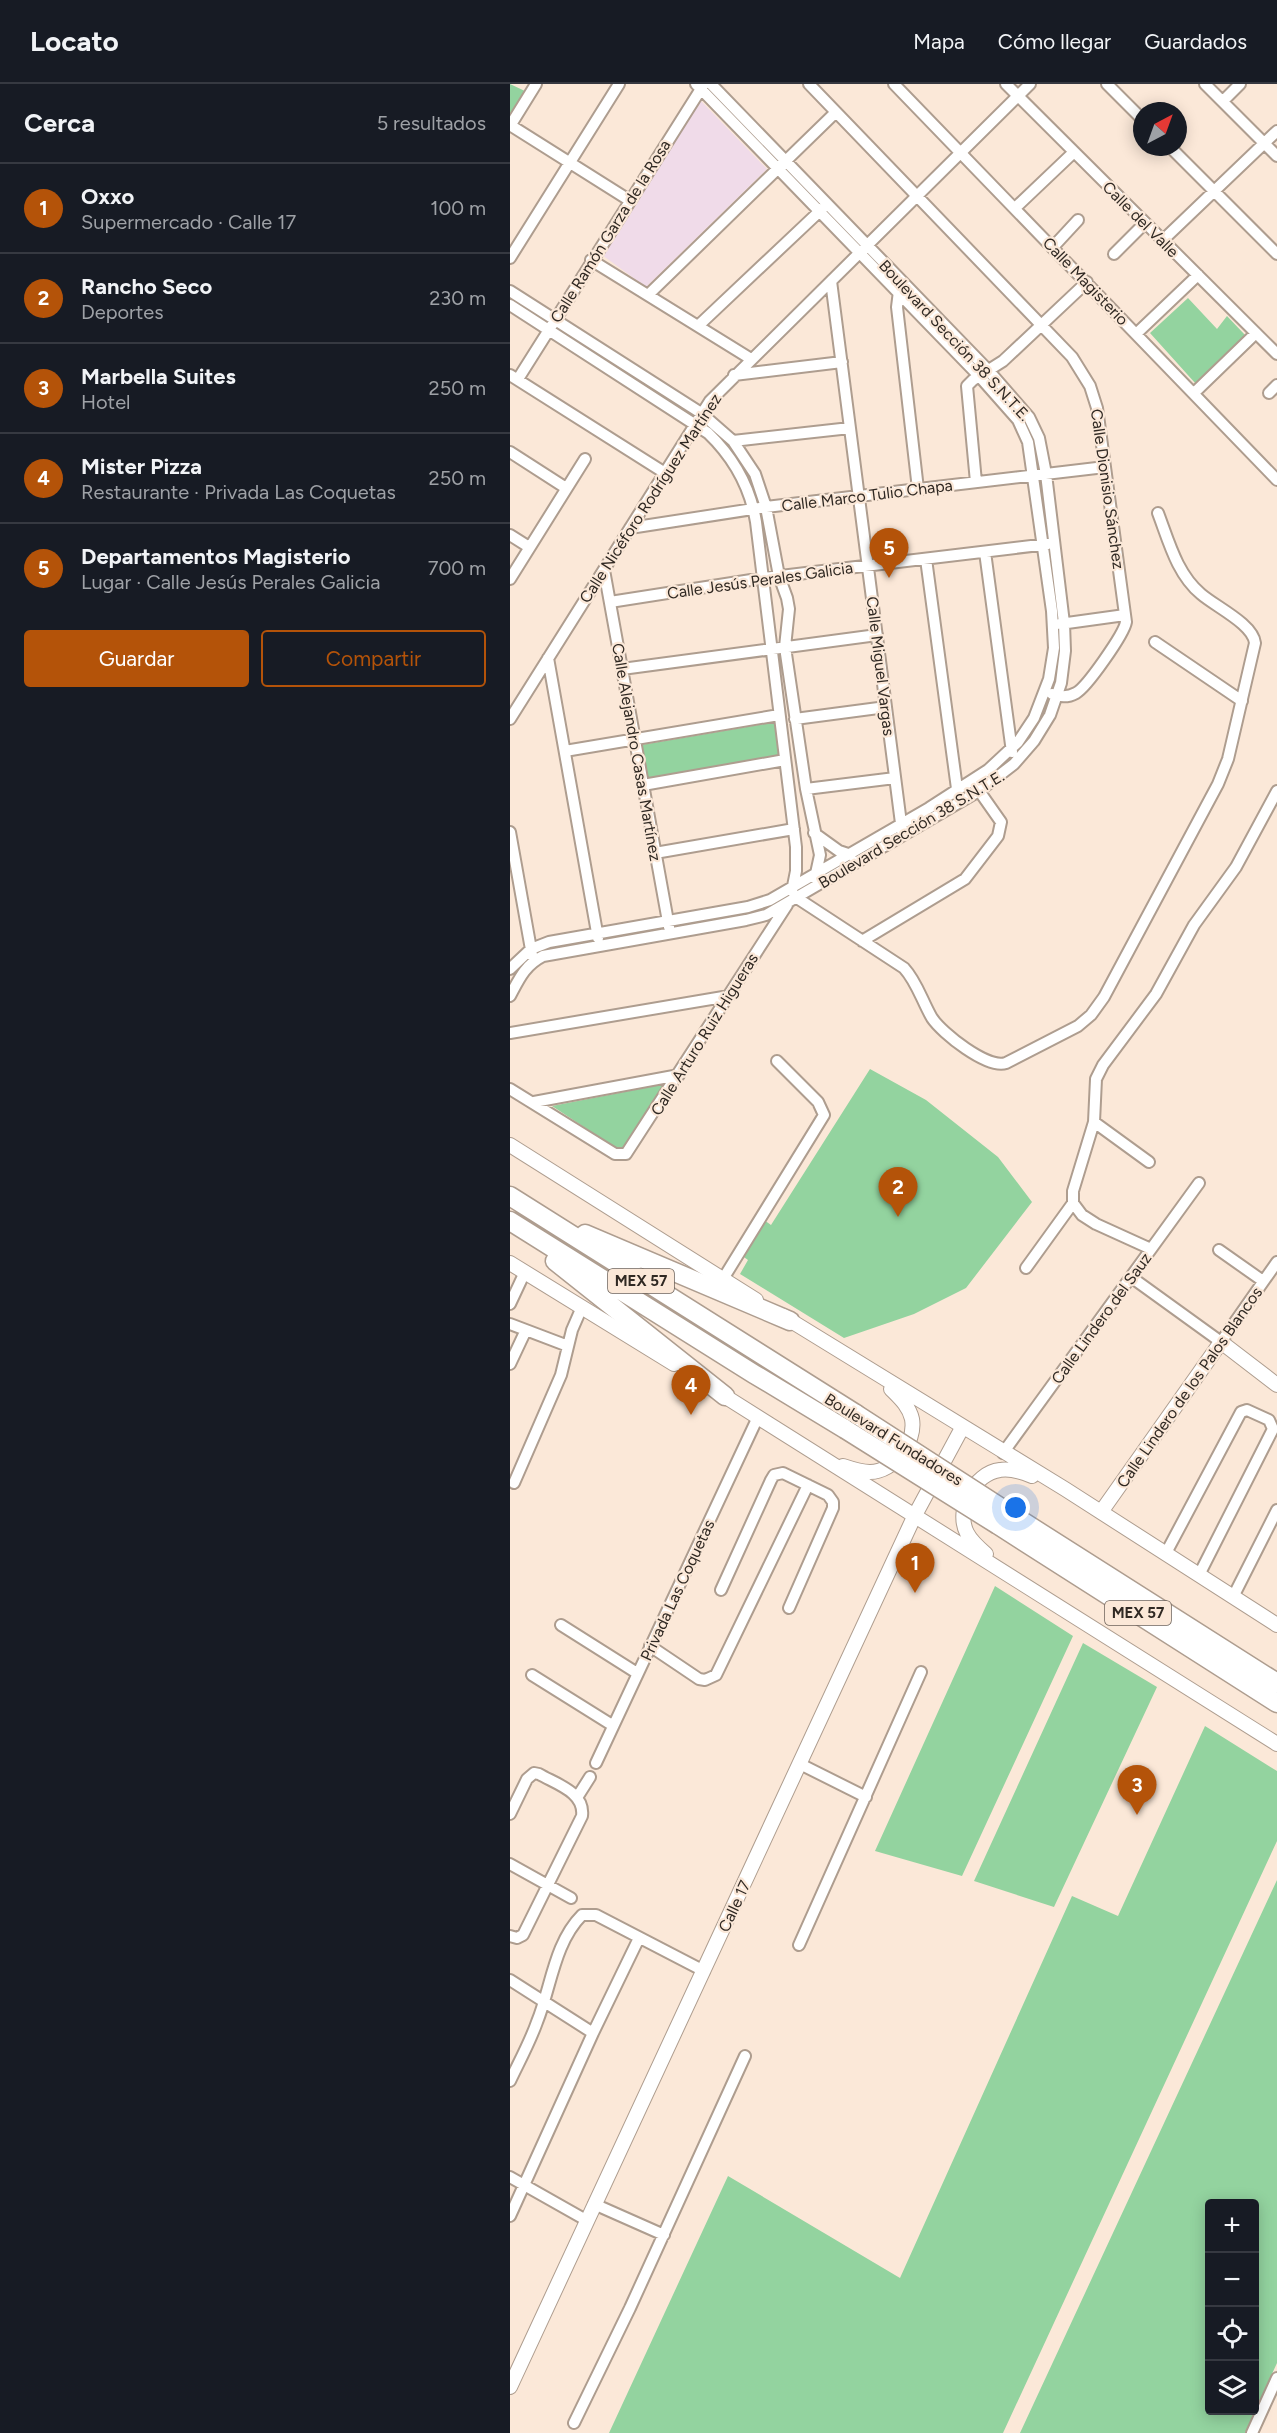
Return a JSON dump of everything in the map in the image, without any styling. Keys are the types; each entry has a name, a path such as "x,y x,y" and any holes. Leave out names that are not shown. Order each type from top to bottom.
{"highway":[{"name":"Boulevard Fundadores","path":"510,1196 774,1364 1277,1702"},
{"path":"536,1213 790,1321"},
{"name":"Boulevard Fundadores","path":"510,1222 754,1374 1001,1517 1277,1683"},
{"path":"510,1222 574,1276 729,1398"}],"main road":[{"path":"510,1145 874,1374 1065,1489 1277,1625"},
{"path":"510,1263 729,1398 914,1517 1277,1744"},
{"path":"1221,1342 1277,1385"},
{"name":"Calle Lindero de los Palos Blancos","path":"1101,1512 1221,1342"},
{"path":"814,1453 851,1468 870,1472 890,1466 900,1455 909,1440 912,1420 908,1407 874,1374"},
{"name":"Calle 17","path":"510,2387 914,1517 962,1428"},
{"path":"1020,1583 976,1545 966,1532 963,1520 969,1494 982,1478 999,1470 1020,1472 1065,1489"}],"street":[{"path":"510,258 619,84"},
{"name":"Calle Dionisio Sánchez","path":"809,84 1072,357 1090,386 1097,408 1125,615 1124,632 1082,688 1069,696 1057,696"},
{"name":"Calle Magisterio","path":"894,84 1277,479"},
{"name":"Calle del Valle","path":"1006,84 1277,354"},
{"name":"Calle Nicéforo Rodríguez Martínez","path":"510,719 701,412 734,375 917,198 1030,84"},
{"path":"1107,84 1133,110"},
{"path":"1205,84 1277,156"},
{"path":"1223,101 1240,84"},
{"path":"533,85 510,125 628,200"},
{"name":"Boulevard Sección 38 S.N.T.E.","path":"510,969 531,949 549,942 748,908 808,891 902,831 957,791 976,786 1014,764 1042,728 1057,696 1065,651 1059,624 1049,543 1046,474 1035,427 1022,407 898,295 863,250 823,208 786,161 703,85"},
{"name":"Boulevard Sección 38 S.N.T.E.","path":"703,85 777,169 823,208"},
{"name":"Calle Ramón Garza de la Rosa","path":"514,377 548,329 703,85"},
{"path":"648,295 836,112"},
{"path":"1163,240 1277,131"},
{"path":"1015,208 1074,152"},
{"path":"1179,156 1277,254"},
{"path":"698,326 823,208"},
{"path":"1053,247 1078,220"},
{"path":"1114,254 1146,223"},
{"name":"Boulevard Sección 38 S.N.T.E.","path":"863,250 902,283 984,374 1018,420 1028,442 1049,543"},
{"path":"591,260 751,359"},
{"path":"1137,334 1198,275"},
{"name":"Calle Miguel Vargas","path":"831,281 902,831"},
{"path":"976,482 966,390 969,382 984,374 1042,325 1087,282"},
{"path":"902,283 897,307 918,489"},
{"name":"Boulevard Sección 38 S.N.T.E.","path":"510,291 701,412 733,441 755,474 766,507 779,576 789,609 785,646 806,789 820,855 817,874 808,891"},
{"name":"Boulevard Sección 38 S.N.T.E.","path":"510,305 695,424 728,454 745,481 754,509 764,578 794,829 796,871 793,896"},
{"path":"1194,393 1256,333"},
{"path":"734,375 842,362"},
{"path":"514,377 665,473"},
{"path":"733,441 850,428"},
{"path":"510,452 566,488"},
{"path":"510,579 585,459"},
{"name":"Calle Marco Tulio Chapa","path":"630,528 766,507 1105,466"},
{"path":"793,896 898,964 913,981 937,1024 973,1053 993,1063 1006,1063 1084,1021 1104,997 1218,784 1228,759 1255,643 1253,634 1246,627 1204,597 1188,581 1174,555 1158,513"},
{"path":"510,535 530,547"},
{"name":"Calle Jesús Perales Galicia","path":"610,602 764,578 1049,543"},
{"path":"985,552 1014,764"},
{"path":"926,559 958,803"},
{"name":"Calle Alejandro Casas Martínez","path":"604,570 670,934"},
{"path":"1059,624 1125,615"},
{"name":"Boulevard Sección 38 S.N.T.E.","path":"533,961 553,954 600,945 758,918 793,896 817,874 958,803 1011,750 1034,718 1046,692 1059,624"},
{"path":"622,669 877,635"},
{"path":"1155,642 1242,701"},
{"path":"548,658 600,945"},
{"path":"1046,692 1057,696"},
{"path":"795,718 886,707"},
{"path":"565,751 779,715"},
{"path":"643,785 785,760"},
{"path":"806,789 895,778"},
{"path":"862,941 958,885 977,865 998,836 1001,822 976,786"},
{"path":"1026,1268 1073,1203 1073,1191 1094,1122 1095,1088 1099,1071 1156,994 1194,924 1236,867 1277,791"},
{"path":"655,853 794,829"},
{"path":"510,832 533,961 522,972 510,996"},
{"name":"Boulevard Sección 38 S.N.T.E.","path":"814,833 831,846 851,855"},
{"name":"Calle Arturo Ruiz Higueras","path":"534,1102 615,1154 624,1155 628,1152 793,896"},
{"path":"510,1033 729,996"},
{"path":"723,1279 824,1115 818,1102 777,1061"},
{"path":"510,1089 534,1102 679,1075"},
{"path":"1094,1122 1149,1162"},
{"name":"Calle Lindero del Sauz","path":"1003,1453 1199,1183"},
{"path":"1073,1203 1082,1215 1096,1224 1151,1249"},
{"path":"1219,1250 1263,1281"},
{"name":"Calle Lindero de los Palos Blancos","path":"1221,1342 1277,1262"},
{"path":"510,1305 525,1272"},
{"path":"1131,1277 1221,1342"},
{"path":"514,1483 561,1375 568,1346 582,1307"},
{"path":"510,1324 568,1346"},
{"path":"510,1364 526,1330"},
{"path":"1166,1553 1241,1412 1247,1410 1269,1420 1273,1429 1199,1575"},
{"name":"Privada Las Coquetas","path":"596,1763 753,1414"},
{"path":"721,1590 774,1475 783,1473 832,1498 833,1508 789,1608"},
{"path":"650,1646 699,1679 705,1680 716,1676 808,1485"},
{"path":"1233,1598 1277,1510"},
{"path":"561,1625 637,1674"},
{"path":"799,1945 921,1671"},
{"path":"532,1675 612,1725"},
{"path":"800,1764 866,1797"},
{"path":"510,1814 527,1779 534,1773 578,1796 582,1804 582,1816 523,1935 517,1938 510,1936"},
{"path":"578,1796 590,1777"},
{"path":"510,1864 571,1898"},
{"path":"510,2081 537,2023 551,1976 576,1921 582,1916 596,1915 704,1971"},
{"path":"510,2216 592,2033 639,1938"},
{"path":"510,1980 592,2033"},
{"path":"574,2423 664,2235 745,2056"},
{"path":"510,2177 586,2220"},
{"path":"594,2204 664,2235"},
{"path":"1252,2433 1277,2379"}],"shaded area":[{"path":"701,101 767,169 646,287 602,255"}],"green space":[{"path":"510,84 527,92 510,120"},
{"path":"1188,298 1217,329 1227,316 1245,335 1196,384 1150,333"},
{"path":"775,722 779,757 649,781 641,745"},
{"path":"870,1069 926,1100 998,1157 1032,1202 966,1288 914,1314 844,1338 740,1274 748,1260 741,1255 764,1220 771,1225"},
{"path":"665,1084 622,1152 552,1106"},
{"path":"995,1586 1073,1636 962,1876 875,1851"},
{"path":"1083,1643 1157,1687 1054,1907 974,1881"},
{"path":"1205,1726 1277,1771 1277,1841 1003,2433 609,2433 728,2176 900,2278 1072,1896 1118,1916"},
{"path":"1277,1880 1277,2363 1259,2402 1259,2199 1205,2199 1205,2415 1253,2415 1245,2433 1020,2433"}],"place":[{"name":"Departamentos Magisterio","path":"889,578"},
{"name":"Rancho Seco","path":"898,1217"},
{"name":"Mister Pizza","path":"691,1415"},
{"name":"Oxxo","path":"915,1593"},
{"name":"Marbella Suites","path":"1137,1815"}]}
